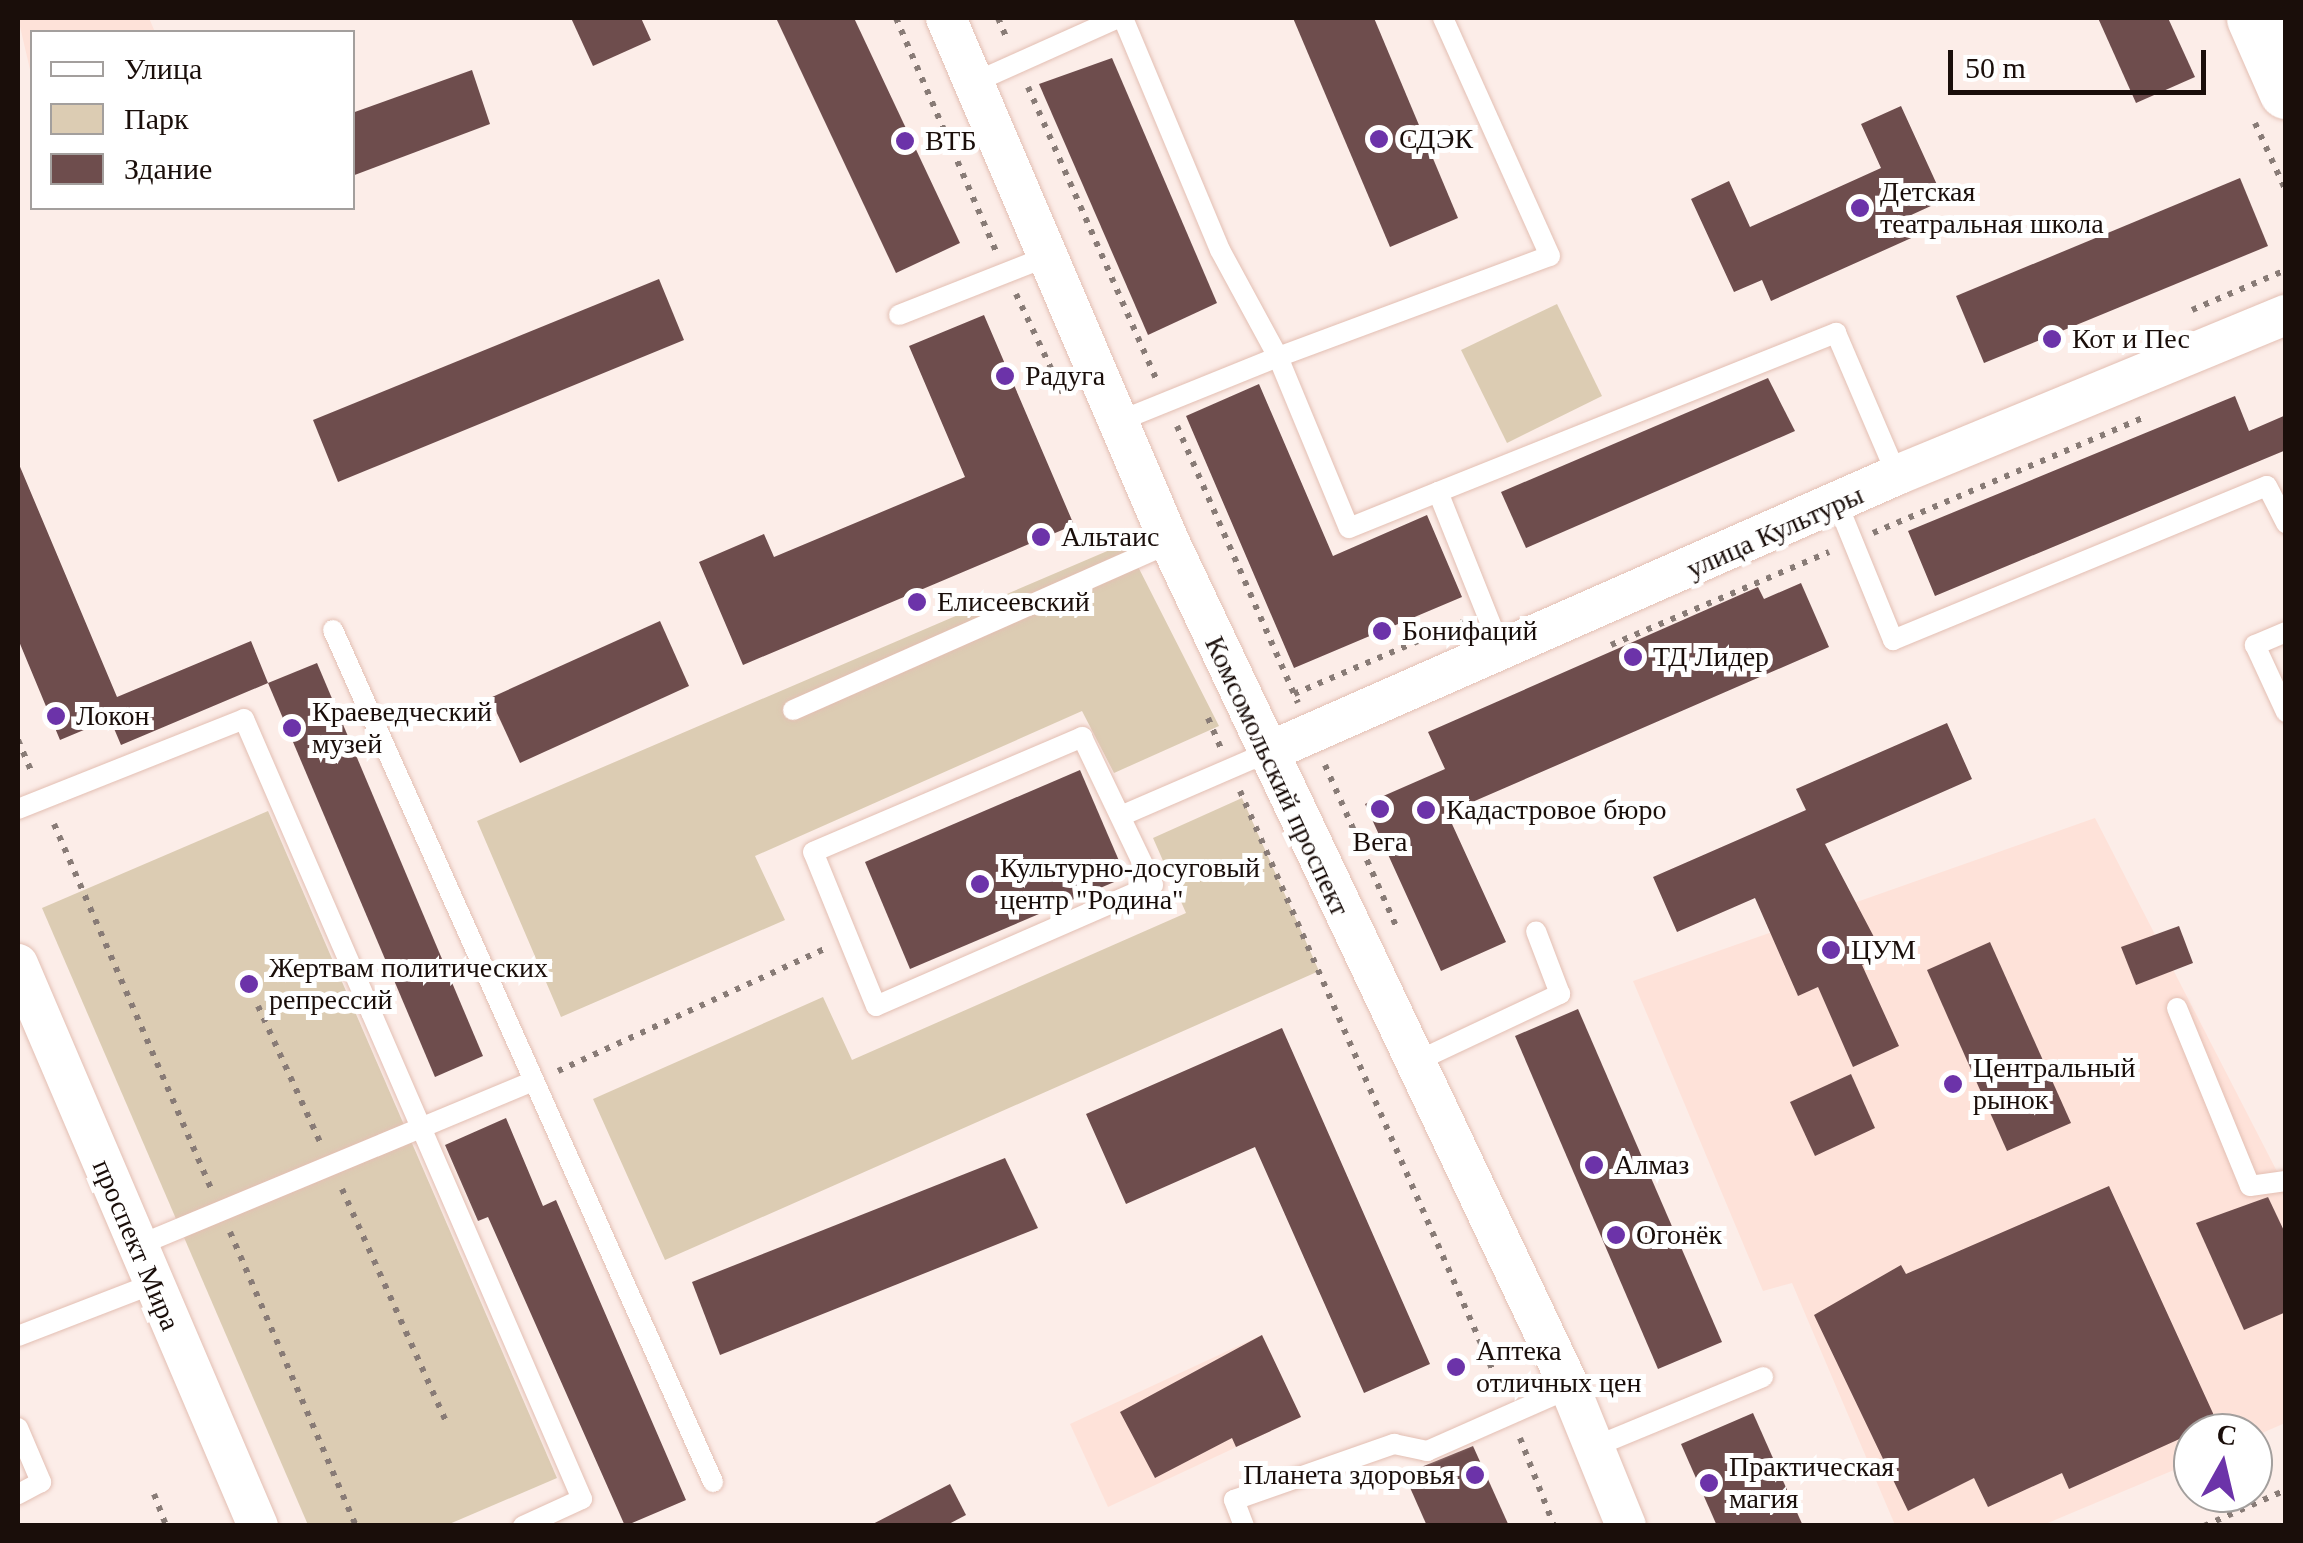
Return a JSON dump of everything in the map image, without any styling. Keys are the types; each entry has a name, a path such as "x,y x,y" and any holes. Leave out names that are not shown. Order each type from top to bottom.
{"street":[{"name":"Комсомольский проспект","path":"946,18 1170,543 1411,1064 1570,1388 1626,1526"},
{"path":"2254,18 2286,91"},
{"name":"улица Культуры","path":"1266,753 1502,652 1845,524 1897,475 2286,315"},
{"name":"проспект Мира","path":"18,964 28,1018 137,1246 258,1526"}],"lane":[{"path":"973,83 1121,18 1220,250 1278,358 1349,528 1836,333 1897,475"},
{"path":"1118,422 1550,256 1443,18"},
{"path":"899,315 1046,258"},
{"path":"1845,524 1892,640 2267,486 2286,523"},
{"path":"1438,492 1502,652"},
{"path":"793,710 1170,543"},
{"path":"333,630 713,1482"},
{"path":"2286,632 2256,646 2286,712"},
{"path":"18,809 244,718 424,1124 582,1499 524,1526"},
{"path":"1082,737 1123,815 1153,884 876,1006 814,852 1082,737"},
{"path":"1123,815 1266,753"},
{"path":"1411,1064 1560,994 1536,932"},
{"path":"2177,1008 2250,1186 2286,1181"},
{"path":"137,1246 532,1080"},
{"path":"18,1336 153,1284"},
{"path":"1594,1446 1763,1377"},
{"path":"1244,1526 1234,1500 1394,1444 1427,1451 1570,1388"},
{"path":"18,1428 41,1482 18,1494"}],"path":[{"path":"998,18 1294,694"},
{"path":"1598,651 1845,524 2159,411"},
{"path":"18,740 356,1526"},
{"path":"1326,767 1344,759"},
{"path":"589,1059 847,937"},
{"path":"258,1006 446,1422"},
{"path":"2204,1526 2286,1490"},
{"path":"154,1494 166,1526"}],"shaded area":[{"path":"18,18 149,18 154,30 30,30 30,69"},
{"name":"Центральный рынок","path":"2095,818 2285,1187 2285,1423 2273,1428 2273,1413 2173,1413 2173,1470 2043,1525 1895,1525 1792,1283 1763,1291 1633,981"},
{"path":"1262,1335 1301,1417 1108,1507 1070,1424"}],"green space":[{"path":"1557,304 1602,396 1507,443 1461,350"},
{"path":"1126,543 1219,726 1114,773 1082,711 755,856 785,920 561,1017 477,821"},
{"path":"1242,798 1319,971 665,1260 593,1099 823,997 852,1060 1186,913 1153,838"},
{"path":"268,811 557,1478 447,1525 308,1525 42,908"}],"building":[{"path":"571,18 641,18 651,40 593,66"},
{"path":"776,18 854,18 960,243 896,273"},
{"path":"1293,18 1374,18 1458,218 1390,247"},
{"path":"2098,18 2168,18 2195,77 2136,103"},
{"path":"1112,58 1217,303 1148,335 1039,84"},
{"path":"472,70 490,124 355,175 355,112"},
{"name":"Детская театральная школа","path":"1901,106 1944,200 1909,216 1918,235 1771,301 1762,280 1734,292 1691,199 1729,181 1750,227 1881,168 1861,124"},
{"path":"2240,178 2268,246 1984,363 1956,296"},
{"path":"659,279 684,340 338,482 313,420"},
{"path":"984,315 1074,525 743,665 699,562 764,534 774,557 965,477 909,346"},
{"path":"1768,378 1795,431 1526,548 1501,492"},
{"path":"1259,384 1333,556 1427,515 1462,597 1294,668 1186,416"},
{"path":"2235,396 2249,431 2286,415 2286,450 1935,596 1908,531"},
{"path":"18,462 117,697 251,641 268,683 121,745 110,719 60,740 18,639"},
{"path":"1801,583 1829,647 1447,813 1506,942 1441,971 1365,804 1445,769 1428,732 1758,587 1764,599"},
{"path":"660,621 689,686 520,763 490,698"},
{"path":"317,663 483,1056 435,1077 268,683"},
{"path":"1947,723 1972,779 1825,844 1884,956 1862,965 1899,1046 1853,1067 1818,987 1798,996 1755,898 1677,932 1653,877 1806,810 1796,789"},
{"name":"Культурно-досуговый центр \"Родина\"","path":"1080,770 1126,877 910,969 865,862"},
{"path":"2179,926 2193,963 2136,985 2121,947"},
{"path":"1990,942 2071,1123 2007,1151 1927,970"},
{"path":"1578,1009 1722,1342 1658,1369 1515,1036"},
{"path":"1282,1028 1430,1364 1364,1393 1255,1147 1126,1204 1086,1114"},
{"path":"1851,1074 1875,1128 1815,1156 1790,1102"},
{"path":"506,1118 543,1206 556,1200 686,1500 625,1526 488,1217 478,1221 445,1145"},
{"path":"1005,1158 1038,1228 720,1355 692,1282"},
{"path":"2109,1186 2213,1413 2173,1413 2173,1442 2069,1489 2062,1473 1988,1507 1974,1478 1908,1511 1814,1315 1901,1265 1906,1274"},
{"path":"2268,1197 2286,1235 2286,1312 2244,1330 2196,1223"},
{"path":"1262,1335 1301,1417 1236,1447 1232,1438 1155,1478 1120,1412"},
{"path":"1753,1413 1803,1526 1717,1526 1681,1444"},
{"path":"1473,1446 1509,1526 1427,1526 1404,1474"},
{"path":"950,1484 966,1515 945,1526 869,1526"}],"place":[{"name":"СДЭК","path":"1379,139"},
{"name":"ВТБ","path":"905,141"},
{"name":"Детская театральная школа","path":"1860,208"},
{"name":"Кот и Пес","path":"2052,339"},
{"name":"Радуга","path":"1005,376"},
{"name":"Альтаис","path":"1041,537"},
{"name":"Елисеевский","path":"917,602"},
{"name":"Бонифаций","path":"1382,631"},
{"name":"ТД Лидер","path":"1633,657"},
{"name":"Локон","path":"56,716"},
{"name":"Краеведческий музей","path":"292,728"},
{"name":"Вега","path":"1380,809"},
{"name":"Кадастровое бюро","path":"1426,810"},
{"name":"Культурно-досуговый центр \"Родина\"","path":"980,884"},
{"name":"ЦУМ","path":"1831,950"},
{"name":"Жертвам политических репрессий","path":"249,984"},
{"name":"Центральный рынок","path":"1953,1084"},
{"name":"Алмаз","path":"1594,1165"},
{"name":"Огонёк","path":"1616,1235"},
{"name":"Аптека отличных цен","path":"1456,1367"},
{"name":"Планета здоровья","path":"1475,1475"},
{"name":"Практическая магия","path":"1709,1483"}]}
